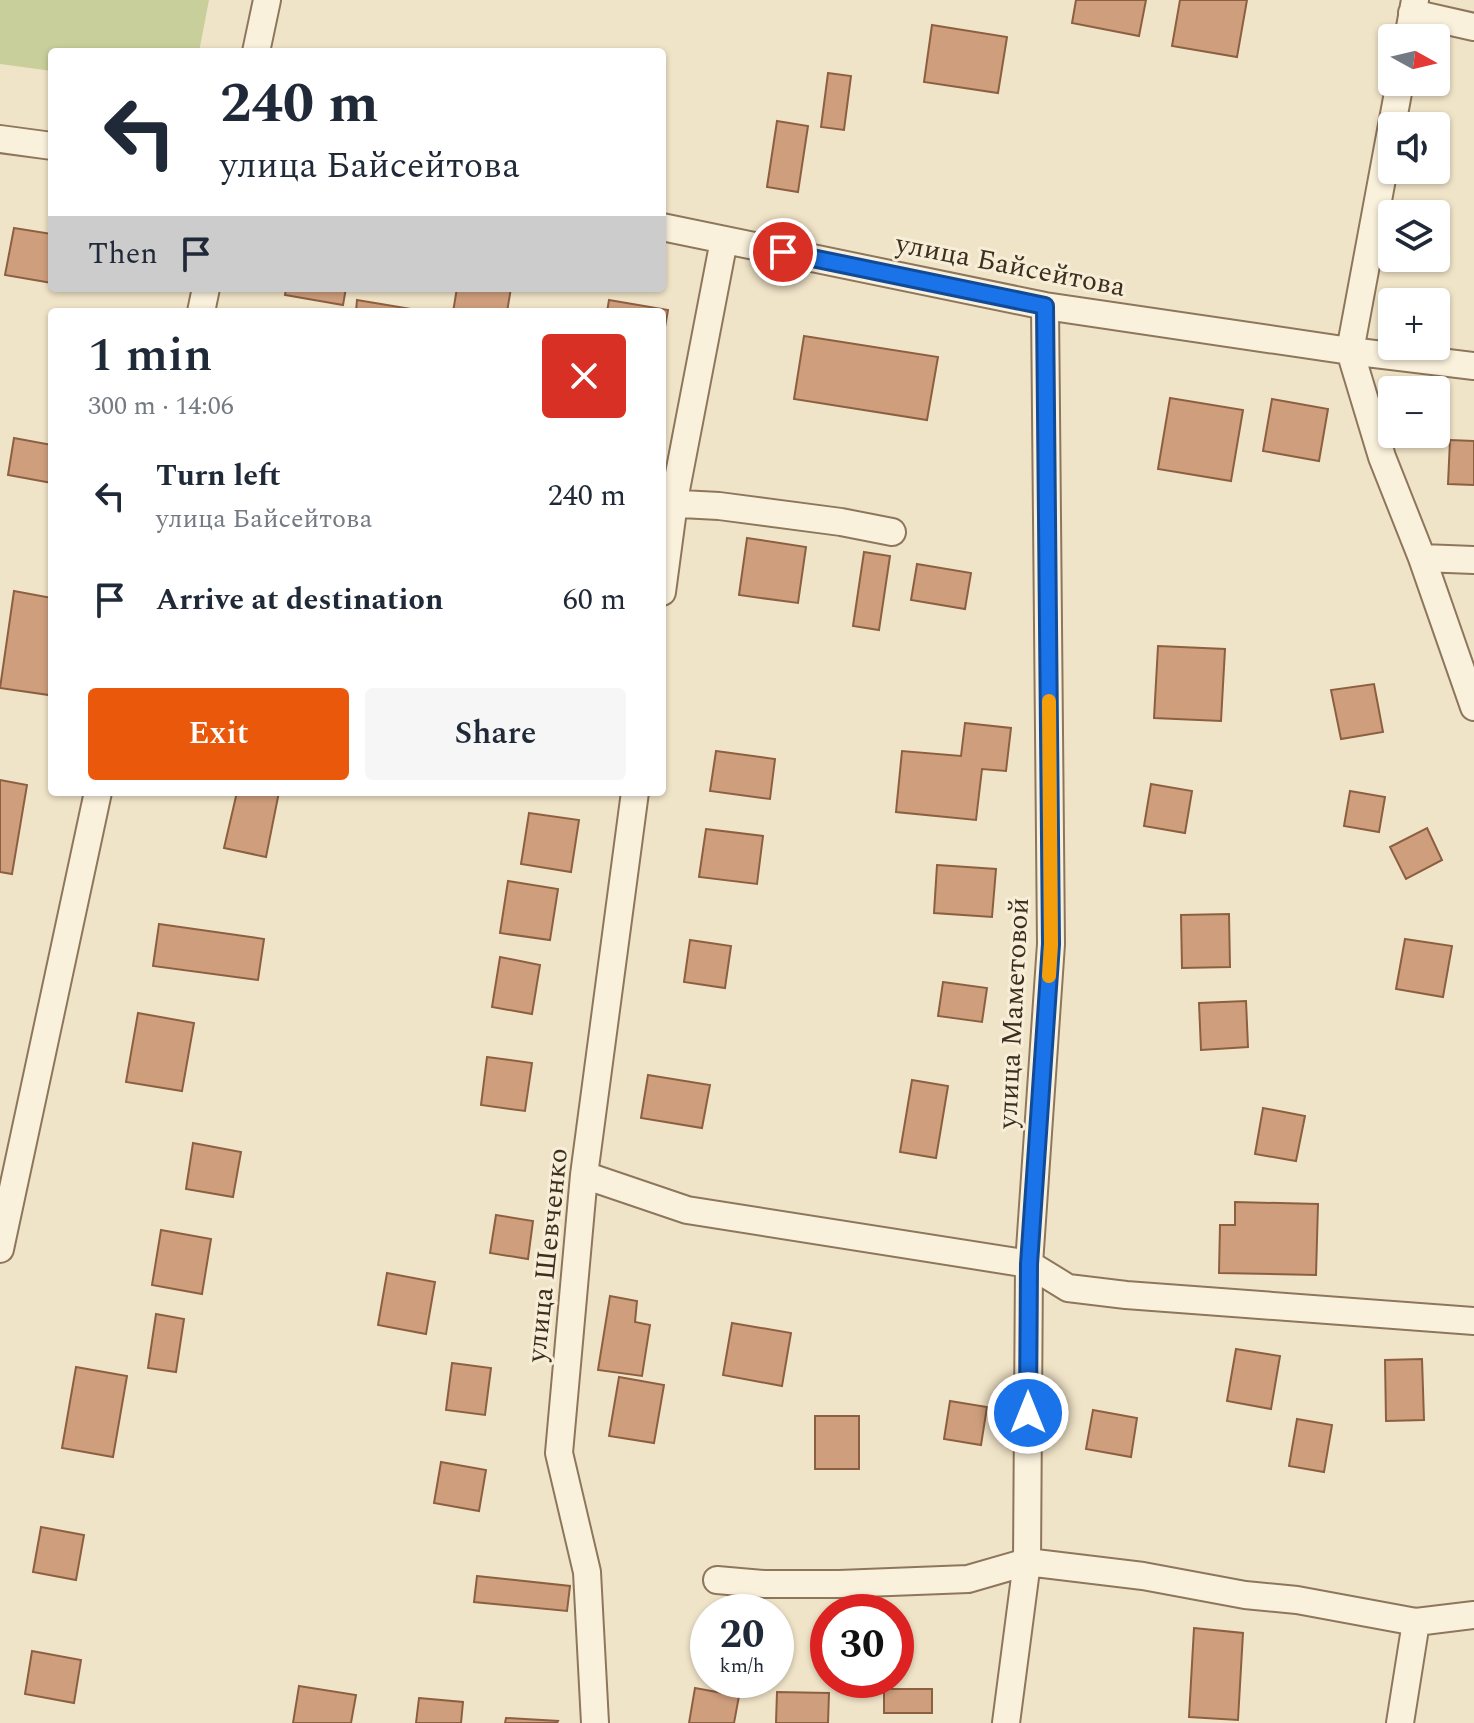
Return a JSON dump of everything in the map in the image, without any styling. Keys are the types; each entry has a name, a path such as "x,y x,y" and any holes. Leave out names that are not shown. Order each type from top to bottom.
{"street":[{"path":"257,48 267,0"},
{"path":"1412,17 1474,27"},
{"path":"1397,96 1350,351 1382,457 1422,558 1474,707"},
{"path":"0,139 48,145"},
{"name":"улица Байсейтова","path":"666,228 1045,306 1474,366"},
{"path":"666,533 668,504 724,240"},
{"name":"улица Маметовой","path":"1006,1723 1027,1562 1029,1264 1051,944 1045,306"},
{"path":"668,504 719,506 892,532"},
{"path":"1422,558 1474,560"},
{"path":"0,1249 97,796"},
{"name":"улица Шевченко","path":"595,1723 587,1572 559,1453 584,1175 634,796"},
{"path":"584,1175 687,1210 1029,1264 1068,1288 1474,1321"},
{"path":"717,1580 839,1584 968,1579 1027,1562 1143,1576 1416,1622 1474,1615"},
{"path":"1400,1723 1416,1622"}],"green space":[{"path":"0,0 209,0 200,48 48,48 48,70 0,64"}],"building":[{"path":"1076,0 1146,0 1139,36 1072,23"},
{"path":"1180,0 1247,0 1237,57 1172,46"},
{"path":"932,25 1007,37 998,93 924,82"},
{"path":"828,73 851,76 844,130 821,127"},
{"path":"777,121 808,126 798,192 767,187"},
{"path":"14,228 48,233 48,282 5,275"},
{"path":"285,292 345,292 343,305 285,295"},
{"path":"456,292 510,292 508,308 454,308"},
{"path":"357,300 405,308 356,308"},
{"path":"609,300 656,308 608,308"},
{"path":"804,336 938,357 927,420 794,399"},
{"path":"1170,398 1243,410 1231,481 1158,469"},
{"path":"1272,399 1328,409 1319,461 1263,451"},
{"path":"14,438 48,444 48,482 8,475"},
{"path":"1450,440 1474,441 1474,485 1448,484"},
{"path":"747,538 806,547 798,603 739,595"},
{"path":"864,552 890,556 879,630 853,626"},
{"path":"917,564 971,573 965,609 911,600"},
{"path":"14,591 48,597 48,695 0,688"},
{"path":"1158,646 1225,649 1221,721 1154,718"},
{"path":"1374,684 1383,732 1341,739 1331,690"},
{"path":"965,723 1011,728 1006,771 982,769 976,820 896,812 902,751 961,756"},
{"path":"716,751 775,759 770,799 710,791"},
{"path":"0,780 27,785 12,874 0,872"},
{"path":"1151,784 1192,791 1185,833 1144,826"},
{"path":"1350,791 1385,797 1379,832 1344,826"},
{"path":"236,796 278,796 266,857 224,848"},
{"path":"529,813 579,820 571,872 521,864"},
{"path":"1427,828 1442,860 1406,879 1390,847"},
{"path":"706,829 763,836 757,884 699,877"},
{"path":"937,865 996,869 992,917 934,913"},
{"path":"508,881 558,889 550,940 500,933"},
{"path":"1229,914 1230,967 1182,968 1181,915"},
{"path":"159,924 264,939 258,980 153,966"},
{"path":"1405,939 1452,946 1443,997 1396,989"},
{"path":"690,940 731,946 725,988 684,982"},
{"path":"500,957 540,965 532,1014 492,1007"},
{"path":"943,982 987,988 982,1022 938,1016"},
{"path":"1246,1001 1248,1047 1201,1050 1199,1003"},
{"path":"138,1013 194,1023 182,1091 126,1082"},
{"path":"487,1057 532,1063 525,1111 481,1105"},
{"path":"648,1075 710,1085 702,1128 641,1118"},
{"path":"912,1080 948,1086 936,1158 900,1152"},
{"path":"1263,1108 1305,1116 1296,1161 1255,1154"},
{"path":"193,1143 241,1152 233,1197 186,1189"},
{"path":"1235,1202 1318,1204 1316,1275 1219,1273 1220,1225 1235,1225"},
{"path":"496,1215 533,1221 528,1259 490,1253"},
{"path":"161,1230 211,1239 202,1294 152,1285"},
{"path":"387,1273 435,1282 426,1334 378,1325"},
{"path":"610,1296 637,1301 635,1322 650,1325 642,1376 598,1370"},
{"path":"156,1314 184,1319 176,1372 148,1368"},
{"path":"732,1323 791,1333 782,1386 723,1375"},
{"path":"1236,1349 1280,1356 1271,1409 1227,1401"},
{"path":"1422,1359 1424,1420 1386,1421 1385,1360"},
{"path":"452,1363 491,1368 485,1415 446,1410"},
{"path":"76,1367 127,1376 113,1457 62,1448"},
{"path":"619,1377 664,1385 654,1443 609,1436"},
{"path":"950,1401 987,1407 981,1445 944,1439"},
{"path":"1093,1410 1137,1418 1131,1457 1086,1449"},
{"path":"815,1416 859,1416 859,1469 815,1469"},
{"path":"1297,1419 1332,1425 1324,1472 1289,1466"},
{"path":"441,1462 486,1470 479,1511 434,1503"},
{"path":"41,1527 84,1535 76,1580 33,1572"},
{"path":"477,1576 570,1586 567,1611 474,1602"},
{"path":"1194,1628 1243,1633 1238,1720 1189,1717"},
{"path":"32,1651 81,1660 74,1703 25,1694"},
{"path":"299,1686 356,1695 351,1723 293,1723"},
{"path":"914,1689 932,1689 932,1713 884,1713 884,1698 914,1698"},
{"path":"794,1692 810,1693 810,1698 829,1698 828,1723 776,1723 777,1698 794,1698"},
{"path":"419,1698 463,1702 461,1723 416,1723"},
{"path":"693,1698 739,1698 734,1723 689,1723"},
{"path":"506,1718 558,1721 505,1723"}],"slow traffic":[{"path":"1049,701 1049,976"}],"route":[{"path":"783,252 1045,306 1051,944 1029,1264 1028,1413"}]}
